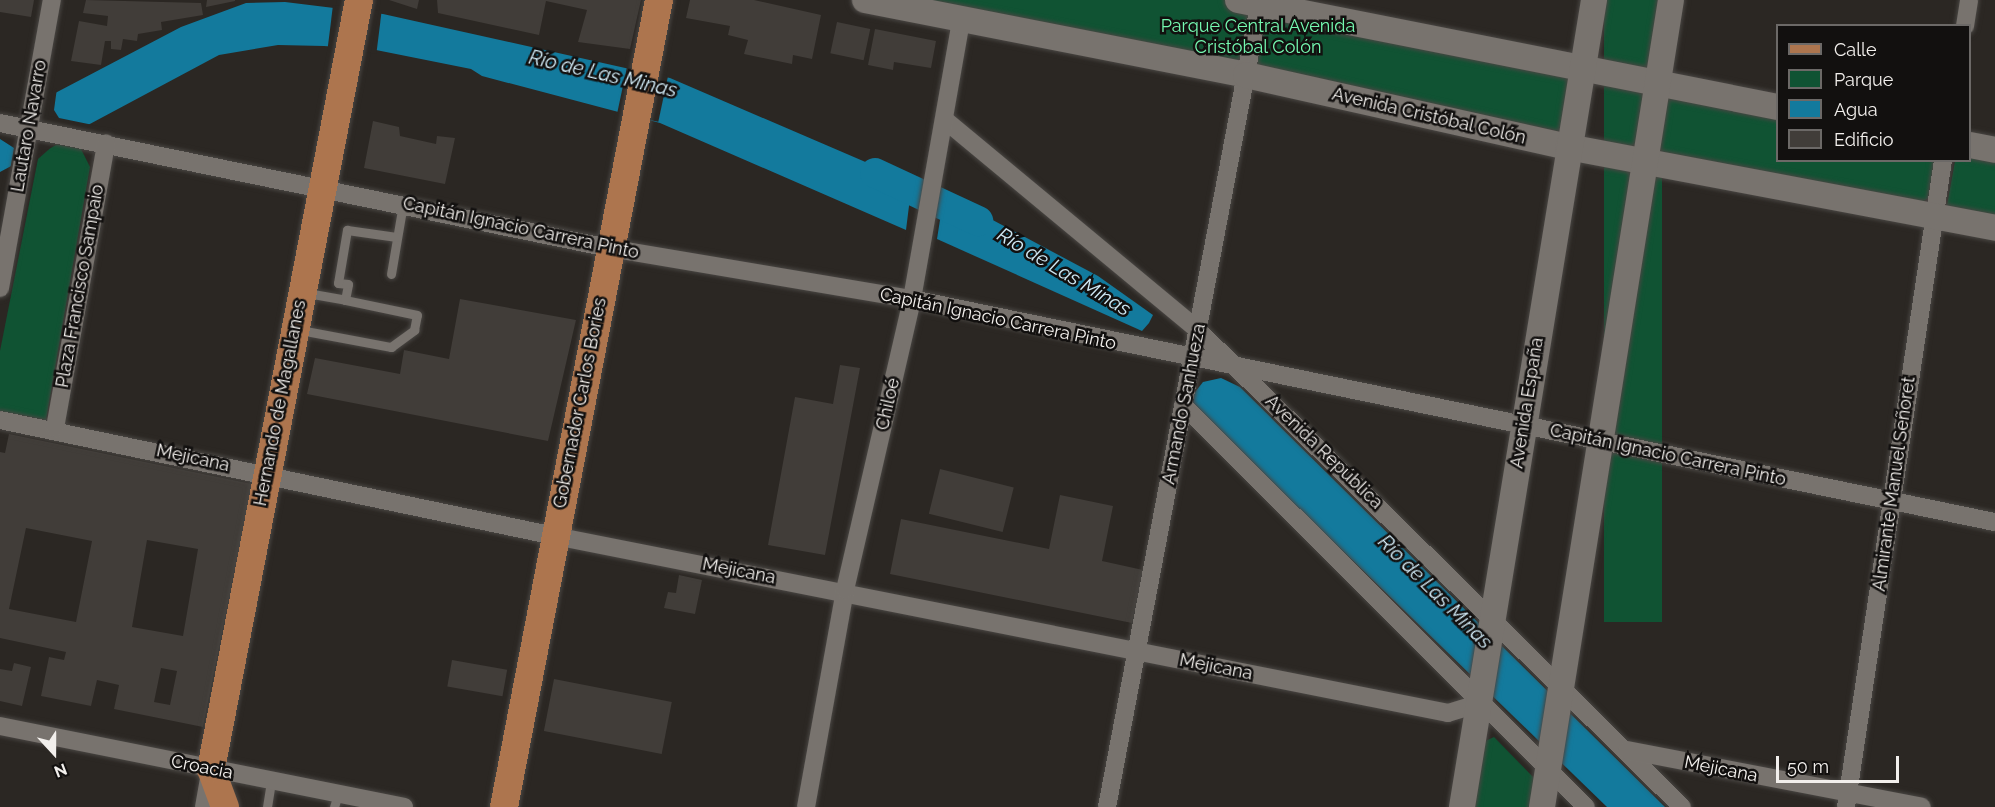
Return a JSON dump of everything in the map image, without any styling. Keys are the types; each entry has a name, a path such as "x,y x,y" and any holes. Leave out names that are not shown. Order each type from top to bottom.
{"main road":[{"name":"Gobernador Carlos Bories","path":"504,807 633,119 659,0"},
{"name":"Avenida Cristóbal Colón","path":"865,0 963,10 1568,147 1995,228"},
{"name":"Avenida España","path":"1462,807 1568,147 1594,0"},
{"path":"1542,807 1671,0"},
{"name":"Hernando de Magallanes","path":"211,770 320,186 358,1"},
{"path":"1252,1 1776,107"},
{"path":"1971,145 1995,150"},
{"path":"211,770 225,807"}],"street":[{"name":"Lautaro Navarro","path":"0,288 52,0"},
{"path":"1965,24 1969,0"},
{"name":"Armando Sanhueza","path":"1107,807 1246,75 1252,1"},
{"name":"Chiloé","path":"806,807 845,590 912,299 920,243 945,120 963,10"},
{"name":"Avenida República","path":"945,120 1165,303 1241,370 1561,691 1627,750 1682,807"},
{"name":"Capitán Ignacio Carrera Pinto","path":"0,123 320,186 609,248 912,299 1142,350 1524,424 1890,502 1995,522"},
{"name":"Plaza Francisco Sampaio","path":"55,428 106,144"},
{"name":"Almirante Manuel Señoret","path":"1847,800 1943,162"},
{"path":"1183,405 1548,764 1586,807"},
{"name":"Mejicana","path":"0,420 55,428 555,537 845,590 1135,651 1448,713 1480,698"},
{"name":"Croacia","path":"0,726 271,781 336,801 404,807"},
{"name":"Mejicana","path":"1627,750 1847,800 1922,807"},
{"name":"Hernando de Magallanes","path":"204,807 211,770"}],"lane":[{"path":"390,274 403,204"},
{"path":"345,300 348,284 338,283 347,230 397,237"},
{"path":"294,329 391,348 414,330 417,315 302,292"},
{"path":"267,807 271,781"}],"green space":[{"name":"Parque Central Avenida Cristóbal Colón","path":"905,0 1241,0 1574,69 1563,132"},
{"path":"1604,0 1662,0 1662,622 1604,622"},
{"path":"1668,94 1776,116 1776,162 1934,162 1928,198 1918,205 1658,154"},
{"path":"55,144 81,149 90,167 46,420 0,411 0,351 38,159"},
{"path":"1971,152 1995,158 1995,221 1954,213 1947,205 1955,162 1971,162"},
{"path":"1494,737 1535,779 1530,807 1470,807 1481,743"}],"water":[{"path":"285,2 383,14 670,78 912,182 906,230 660,123 482,76 471,69 376,50 324,46 278,45 219,55 0,172 0,122 181,27 246,3"},
{"path":"944,194 1098,276 1153,315 1149,323 1142,331 937,239"},
{"path":"1221,378 1240,387 1665,807 1607,807 1188,401 1203,382"}],"pier":[{"path":"333,5 382,11 376,54 328,48"},
{"path":"627,67 668,76 658,122 617,113"},
{"path":"57,88 54,110 59,118 93,125 10,170 14,148 0,139 0,119"}],"building":[{"path":"0,0 34,0 31,17 0,12"},
{"path":"86,0 201,3 203,15 161,22 162,30 138,34 137,41 123,39 121,50 111,49 111,41 105,41 101,65 71,61 79,21 107,26 108,16 83,13"},
{"path":"207,0 235,0 235,1 206,7"},
{"path":"389,0 419,0 417,9"},
{"path":"437,0 641,0 630,49 578,42 587,10 546,1 539,35 438,13"},
{"path":"690,0 754,0 821,15 812,59 793,55 792,64 744,54 748,40 728,35 730,26 686,18"},
{"path":"837,22 870,29 864,60 830,53"},
{"path":"875,29 936,41 931,68 894,62 893,70 868,65"},
{"path":"373,121 399,127 400,136 436,144 437,136 455,138 445,184 364,168"},
{"path":"460,299 576,320 548,441 307,394 315,358 400,374 404,350 449,359"},
{"path":"840,365 860,368 825,555 768,545 795,397 833,404"},
{"path":"9,434 252,484 203,727 114,709 119,685 97,680 91,706 41,696 49,657 64,660 66,652 0,638 0,452 5,453","holes":["26,528 92,541 76,622 9,609","147,540 198,549 183,636 132,627","161,668 177,671 170,705 154,702"]},
{"path":"940,469 1014,487 1003,532 929,514"},
{"path":"1060,495 1113,506 1102,561 1143,570 1132,623 890,574 901,519 1049,549"},
{"path":"679,575 702,580 695,614 664,608 668,592 676,593"},
{"path":"452,660 507,670 502,696 447,687"},
{"path":"14,663 31,667 22,706 0,701 0,669 12,671"},
{"path":"554,679 672,702 662,754 544,731"}],"waterway":[{"name":"Río de Las Minas","path":"875,173 978,221"}]}
